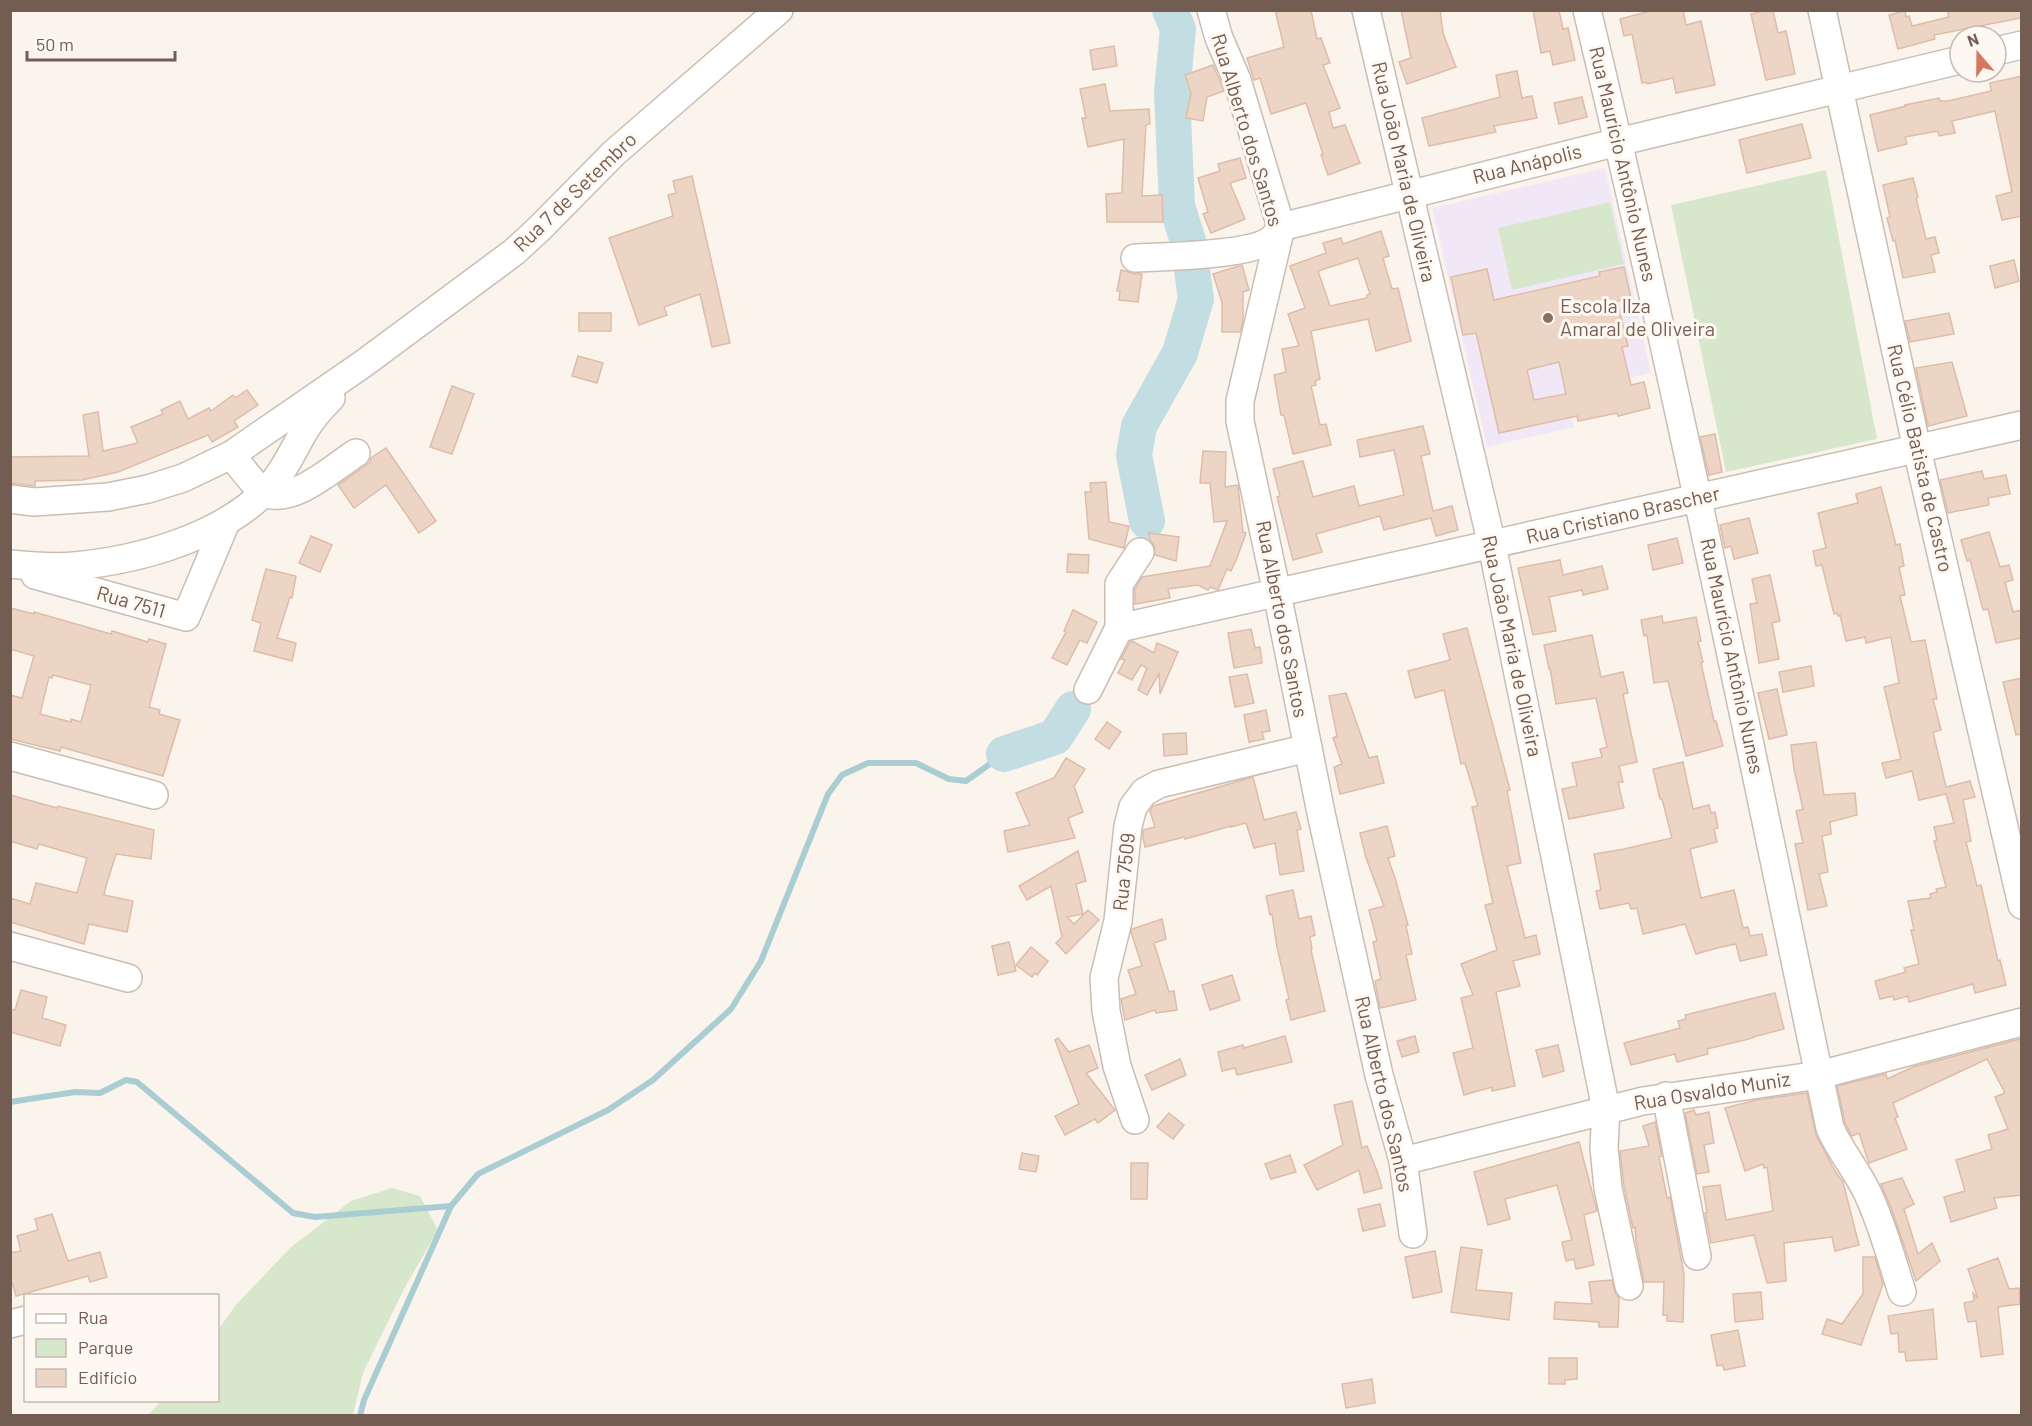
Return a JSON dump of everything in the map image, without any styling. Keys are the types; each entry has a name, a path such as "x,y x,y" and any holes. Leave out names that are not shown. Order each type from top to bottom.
{"street":[{"name":"Rua 7 de Setembro","path":"363,364 514,252 629,139 779,10"},
{"name":"Rua Alberto dos Santos","path":"1211,10 1237,80 1281,227 1240,401 1240,421 1379,1075 1403,1161 1413,1234"},
{"name":"Rua João Maria de Oliveira","path":"1366,10 1492,544 1606,1109 1604,1148 1608,1188 1629,1286"},
{"name":"Rua Maurício Antônio Nunes","path":"1587,10 1698,498 1830,1128 1838,1146 1858,1174 1868,1195 1902,1292"},
{"name":"Rua Célio Batista de Castro","path":"1822,10 1917,449 2022,905"},
{"name":"Rua Anápolis","path":"1135,258 1209,254 1260,245 1272,240 1281,227 1618,142 1948,63"},
{"path":"10,499 44,501 108,497 148,489 183,478 231,455 363,364"},
{"path":"10,566 73,566 117,559 160,548 226,522 264,493 284,469 316,414 363,364"},
{"name":"Rua Cristiano Brascher","path":"1119,628 2022,425"},
{"path":"231,455 264,493 281,496 300,490 356,453"},
{"name":"Rua 7511","path":"10,566 186,617 226,522"},
{"path":"1088,690 1119,628 1119,584 1140,552"},
{"name":"Rua 7509","path":"1135,1120 1117,1066 1104,995 1104,978 1119,921 1128,826 1133,807 1144,792 1159,784 1308,748"},
{"path":"10,756 154,795"},
{"path":"10,946 128,978"},
{"name":"Rua Osvaldo Muniz","path":"1403,1161 1666,1096 1819,1075 2022,1022"},
{"path":"1666,1096 1697,1256"}],"shaded area":[{"name":"Escola Ilza Amaral de Oliveira","path":"1605,168 1651,373 1567,392 1574,427 1487,447 1432,208"}],"green space":[{"path":"1826,170 1877,439 1726,472 1671,205"},
{"path":"1610,202 1624,264 1512,290 1498,228"},
{"path":"392,1188 420,1196 438,1230 404,1289 363,1373 353,1415 148,1415 160,1402 219,1402 219,1329 235,1306 290,1248 351,1201"}],"building":[{"path":"1275,10 1311,10 1317,39 1321,38 1330,63 1323,65 1340,108 1329,112 1333,128 1345,125 1360,163 1328,175 1306,103 1271,114 1260,78 1254,80 1247,58 1284,47"},
{"path":"1401,10 1440,10 1443,33 1456,67 1407,84 1399,62 1411,58"},
{"path":"1533,10 1559,10 1563,29 1568,28 1575,60 1553,65 1550,51 1541,53"},
{"path":"1654,10 1683,10 1686,25 1701,21 1715,85 1676,93 1673,78 1642,83 1632,34 1624,36 1620,19"},
{"path":"1773,10 1778,33 1786,31 1795,74 1766,80 1751,14"},
{"path":"1947,10 2021,10 2021,18 1990,24 1948,24 1948,32 1934,35 1935,39 1898,49 1889,15 1905,11 1912,26 1949,17"},
{"path":"1114,46 1117,66 1093,70 1090,50"},
{"path":"1213,65 1224,91 1207,97 1203,121 1186,118 1191,93 1185,75"},
{"path":"1517,71 1522,98 1532,96 1537,118 1494,126 1496,132 1429,146 1422,118 1500,97 1496,75"},
{"path":"2022,76 2022,216 2002,220 1996,196 2012,192 1995,111 1952,121 1955,133 1939,136 1938,131 1905,137 1907,144 1878,151 1870,115 1939,98 1940,101 1948,101 1991,91 1990,84 2008,84 2008,79"},
{"path":"1105,84 1110,111 1149,109 1150,124 1146,125 1142,196 1162,195 1163,222 1107,222 1106,194 1122,193 1124,139 1088,147 1082,118 1086,118 1080,89"},
{"path":"1582,97 1587,117 1559,124 1554,103"},
{"path":"1802,124 1811,158 1747,173 1739,140"},
{"path":"1240,158 1246,178 1230,183 1245,219 1211,233 1203,214 1208,212 1198,178 1220,171 1218,164"},
{"path":"692,176 730,343 712,347 700,294 664,307 667,315 639,325 609,238 673,216 668,195 676,193 673,181"},
{"path":"1913,178 1926,239 1935,237 1939,253 1931,255 1935,272 1903,278 1895,240 1893,241 1887,218 1890,217 1883,185"},
{"path":"1381,231 1389,256 1383,258 1392,289 1398,288 1411,341 1376,351 1368,319 1311,331 1320,379 1315,381 1316,385 1311,386 1320,425 1326,424 1331,445 1293,454 1284,415 1281,415 1274,375 1286,372 1282,349 1299,346 1288,314 1305,308 1290,266 1326,253 1323,243 1341,238 1343,244","holes":["1358,258 1370,294 1367,298 1330,306 1318,271"]},
{"path":"2014,260 2019,281 1995,288 1990,266"},
{"path":"1242,265 1249,290 1243,292 1243,321 1240,332 1222,332 1222,302 1213,274"},
{"path":"1624,267 1631,298 1617,301 1628,346 1622,347 1631,385 1644,382 1650,408 1618,416 1617,413 1578,421 1577,416 1499,433 1476,333 1463,335 1451,277 1487,269 1494,300 1600,276 1599,272","holes":["1559,362 1566,394 1534,400 1527,370"]},
{"path":"1121,270 1142,274 1138,302 1119,300 1120,291 1117,291"},
{"path":"579,313 611,313 611,331 579,331"},
{"path":"1949,313 1954,334 1910,342 1905,321"},
{"path":"578,356 603,363 597,383 572,376"},
{"path":"1952,362 1967,416 1928,426 1916,368"},
{"path":"452,386 474,394 452,454 430,447"},
{"path":"247,390 258,405 234,421 238,427 212,442 208,435 118,472 82,480 35,481 35,486 10,483 10,457 89,456 83,415 98,412 103,451 138,443 131,427 163,414 161,410 180,401 188,419 209,408 211,411 233,395 235,398"},
{"path":"1423,426 1430,454 1421,456 1433,511 1452,506 1458,530 1436,536 1431,518 1384,530 1380,516 1316,534 1322,552 1293,560 1277,497 1280,496 1273,469 1303,461 1313,497 1354,486 1359,506 1404,495 1394,450 1360,457 1357,440"},
{"path":"1715,434 1722,472 1709,475 1700,437"},
{"path":"386,448 436,521 419,533 386,485 354,508 338,485"},
{"path":"1203,451 1226,452 1225,487 1238,485 1243,532 1246,533 1237,558 1231,571 1227,569 1218,590 1210,587 1208,590 1198,585 1168,589 1170,598 1135,604 1135,589 1142,577 1210,566 1227,521 1214,522 1210,483 1200,483"},
{"path":"1982,471 1984,479 2006,475 2010,494 1988,498 1989,505 1948,513 1940,480"},
{"path":"1106,482 1109,522 1129,526 1124,548 1089,539 1085,492 1091,492 1090,483"},
{"path":"1881,487 1896,545 1900,544 1904,566 1899,567 1905,595 1900,596 1911,642 1925,640 1937,699 1933,699 1941,730 1933,732 1946,787 1970,781 1975,797 1963,800 1971,841 1966,842 1977,886 1981,885 1998,961 2000,960 2006,985 1975,993 1973,984 1909,1002 1908,996 1894,1000 1893,996 1880,999 1875,981 1906,972 1904,968 1919,964 1911,930 1914,930 1908,901 1931,898 1930,894 1937,892 1936,889 1946,887 1934,841 1937,840 1934,827 1954,823 1946,794 1919,800 1912,771 1886,778 1882,763 1901,759 1884,687 1899,683 1891,637 1866,643 1865,637 1846,641 1840,615 1834,614 1822,565 1816,566 1813,551 1826,548 1818,513 1858,503 1856,494"},
{"path":"1749,518 1758,553 1734,559 1731,546 1725,548 1720,525"},
{"path":"1989,532 2000,567 2009,565 2013,580 2005,582 2013,612 2022,610 2022,638 1996,643 1988,609 1983,610 1970,560 1967,561 1961,540"},
{"path":"1149,533 1179,537 1176,561 1155,555"},
{"path":"311,536 332,545 320,572 299,563"},
{"path":"1677,538 1683,563 1653,570 1648,545"},
{"path":"1068,554 1089,555 1088,573 1067,572"},
{"path":"1560,560 1563,575 1602,566 1608,589 1583,595 1582,590 1549,597 1556,631 1533,635 1518,568"},
{"path":"266,569 296,576 292,598 290,597 277,638 296,643 292,661 254,651 261,623 252,620"},
{"path":"1770,575 1780,621 1772,623 1779,659 1759,663 1750,604 1757,603 1752,579"},
{"path":"10,608 34,614 34,612 111,634 112,631 148,642 149,639 166,644 149,707 160,710 159,714 180,720 163,776 61,747 60,751 10,739 10,695 22,698 34,656 10,649","holes":["53,675 91,685 81,722 71,719 71,722 40,714 49,677 52,678"]},
{"path":"1073,610 1097,622 1087,643 1080,640 1067,665 1052,658 1066,632 1064,631"},
{"path":"1662,616 1663,623 1696,617 1701,641 1698,642 1703,662 1701,663 1714,721 1716,721 1723,746 1686,756 1668,681 1654,683 1647,635 1644,636 1641,620"},
{"path":"1467,628 1510,790 1507,791 1521,863 1507,866 1525,938 1536,935 1540,954 1513,961 1520,986 1496,992 1515,1086 1492,1091 1492,1087 1464,1095 1453,1053 1473,1048 1461,998 1473,995 1461,964 1497,950 1485,905 1493,903 1472,807 1478,806 1465,763 1461,764 1444,690 1415,698 1408,671 1450,660 1443,634"},
{"path":"1251,629 1255,648 1260,647 1262,663 1234,668 1228,633"},
{"path":"1592,635 1601,677 1623,672 1628,693 1623,694 1637,762 1619,766 1623,782 1618,782 1624,808 1569,819 1562,789 1577,786 1572,763 1602,757 1600,749 1607,747 1596,698 1556,704 1544,645"},
{"path":"1132,641 1154,653 1157,643 1178,652 1160,694 1159,674 1147,695 1138,690 1147,668 1141,665 1132,680 1118,673 1125,660 1121,659"},
{"path":"1811,666 1814,686 1783,692 1779,672"},
{"path":"1247,674 1254,703 1235,707 1229,677"},
{"path":"2022,678 2022,734 2016,735 2003,682"},
{"path":"1777,689 1787,735 1769,739 1758,693"},
{"path":"1346,693 1369,758 1377,756 1384,783 1340,794 1334,767 1342,764 1333,738 1337,736 1329,696"},
{"path":"1266,710 1270,731 1262,732 1264,739 1249,742 1244,715"},
{"path":"1107,722 1121,732 1109,749 1095,739"},
{"path":"1186,733 1187,754 1164,756 1163,734"},
{"path":"1816,742 1824,795 1855,793 1857,815 1830,822 1831,834 1822,836 1828,872 1819,874 1827,906 1808,910 1795,844 1803,843 1796,811 1803,809 1791,745"},
{"path":"1066,758 1085,769 1074,786 1083,812 1068,818 1075,838 1008,852 1004,831 1030,825 1016,793 1054,778"},
{"path":"1683,762 1693,809 1709,805 1711,813 1715,812 1718,828 1714,829 1717,842 1690,849 1701,898 1734,890 1743,928 1748,927 1750,936 1762,934 1767,955 1740,961 1736,944 1696,954 1685,924 1643,934 1637,908 1631,909 1629,903 1600,909 1596,891 1601,890 1594,854 1672,838 1653,769"},
{"path":"1253,777 1264,820 1296,812 1301,829 1297,830 1304,871 1280,875 1275,843 1254,848 1246,823 1145,847 1143,830 1155,827 1150,811 1153,806"},
{"path":"10,795 154,830 151,859 116,854 106,886 104,895 133,901 127,932 89,924 84,944 10,922 10,898 30,904 36,883 77,893 87,858 39,844 37,849 10,841"},
{"path":"1387,826 1395,856 1388,858 1408,925 1406,926 1412,954 1406,955 1416,1000 1380,1008 1375,981 1381,979 1373,942 1377,941 1369,910 1384,906 1366,858 1360,833"},
{"path":"1078,851 1086,881 1076,884 1083,914 1067,917 1074,924 1088,910 1099,920 1066,954 1056,943 1062,937 1051,886 1027,900 1019,886"},
{"path":"1293,890 1299,919 1311,916 1315,935 1310,937 1311,950 1325,1011 1291,1020 1272,914 1270,915 1266,896"},
{"path":"1162,919 1166,939 1154,943 1169,992 1174,991 1177,1010 1156,1013 1155,1010 1125,1020 1121,999 1136,994 1128,970 1142,966 1132,929"},
{"path":"1009,942 1016,971 998,975 992,946"},
{"path":"1031,947 1048,961 1037,975 1035,973 1032,977 1016,965"},
{"path":"1232,975 1240,1000 1210,1010 1202,985"},
{"path":"21,990 47,997 42,1018 66,1025 60,1046 10,1032 10,1009 15,1010"},
{"path":"1775,993 1784,1029 1707,1049 1708,1054 1677,1062 1675,1054 1631,1065 1624,1043 1680,1028 1678,1021 1686,1019 1685,1015"},
{"path":"1285,1036 1292,1062 1237,1075 1235,1068 1222,1071 1218,1052 1243,1045 1244,1048"},
{"path":"1415,1036 1419,1052 1402,1057 1397,1041"},
{"path":"1058,1038 1069,1052 1089,1045 1098,1068 1086,1073 1115,1110 1098,1123 1095,1119 1065,1135 1055,1116 1079,1104 1055,1040"},
{"path":"2020,1039 2022,1043 2022,1195 1994,1198 1997,1208 1951,1222 1944,1197 1965,1191 1956,1160 1992,1149 1988,1135 2008,1129 1995,1097 2005,1093 1987,1059 1893,1103 1898,1117 1895,1118 1907,1149 1869,1163 1859,1133 1852,1136 1845,1123 1837,1086 1886,1074 1887,1079 1913,1067"},
{"path":"1558,1045 1564,1071 1543,1077 1536,1050"},
{"path":"1180,1059 1186,1075 1152,1090 1145,1075"},
{"path":"1807,1093 1816,1135 1843,1182 1859,1245 1835,1251 1832,1237 1784,1243 1786,1281 1767,1283 1754,1235 1711,1243 1703,1187 1720,1185 1726,1220 1773,1211 1767,1167 1764,1168 1763,1164 1745,1171 1725,1108 1756,1100"},
{"path":"1352,1101 1362,1148 1367,1146 1382,1188 1364,1193 1359,1170 1317,1190 1304,1165 1343,1145 1334,1105"},
{"path":"1694,1110 1696,1115 1709,1112 1714,1143 1704,1145 1709,1172 1697,1174 1685,1113"},
{"path":"1169,1113 1184,1125 1173,1139 1157,1127"},
{"path":"1655,1122 1662,1156 1659,1157 1667,1198 1670,1197 1684,1275 1683,1322 1667,1321 1667,1315 1663,1315 1664,1282 1644,1282 1635,1227 1633,1228 1624,1186 1620,1151 1649,1146 1643,1126"},
{"path":"1579,1142 1597,1211 1584,1215 1594,1265 1576,1269 1574,1259 1566,1261 1562,1242 1572,1240 1557,1185 1505,1199 1510,1219 1488,1225 1474,1172"},
{"path":"1022,1153 1039,1156 1036,1172 1019,1169"},
{"path":"1290,1155 1296,1172 1271,1179 1265,1164"},
{"path":"1131,1163 1148,1163 1147,1199 1131,1199"},
{"path":"1902,1178 1914,1204 1904,1209 1918,1254 1932,1243 1940,1261 1916,1281 1881,1184"},
{"path":"1380,1204 1385,1226 1363,1231 1358,1209"},
{"path":"52,1214 68,1261 100,1252 107,1277 90,1282 88,1276 16,1296 10,1276 10,1253 21,1251 17,1236 38,1230 35,1219"},
{"path":"1461,1247 1482,1250 1476,1290 1512,1293 1509,1320 1451,1312"},
{"path":"1435,1251 1442,1292 1413,1298 1405,1257"},
{"path":"1863,1257 1875,1257 1883,1284 1861,1345 1822,1334 1827,1319 1842,1324 1863,1294"},
{"path":"1998,1258 2009,1289 2019,1288 2020,1304 1998,1307 2003,1354 1981,1357 1976,1321 1968,1322 1964,1303 1974,1301 1973,1293 1978,1299 1968,1269"},
{"path":"1612,1280 1619,1298 1618,1327 1599,1327 1599,1322 1554,1319 1555,1302 1592,1304 1589,1282"},
{"path":"1761,1292 1763,1319 1735,1322 1733,1294"},
{"path":"1933,1309 1937,1359 1906,1361 1905,1352 1899,1352 1898,1333 1891,1334 1888,1316"},
{"path":"1738,1330 1745,1366 1724,1370 1723,1365 1717,1366 1711,1335"},
{"path":"1549,1358 1577,1358 1577,1379 1565,1380 1565,1384 1549,1384"},
{"path":"1372,1379 1375,1403 1346,1408 1342,1384"}],"waterway":[{"path":"1147,521 1134,455 1139,426 1180,353 1196,299 1188,241 1177,206 1172,93 1178,29 1170,10"},
{"path":"1004,754 1055,737 1073,709"},
{"path":"360,1416 364,1400 451,1206 478,1174 608,1110 653,1080 731,1009 761,961 828,794 842,775 868,763 916,763 949,779 966,781 1004,754"},
{"path":"10,1102 75,1092 100,1093 126,1080 137,1082 293,1213 315,1217 451,1206"}],"place":[{"name":"Escola Ilza Amaral de Oliveira","path":"1548,318"}]}
